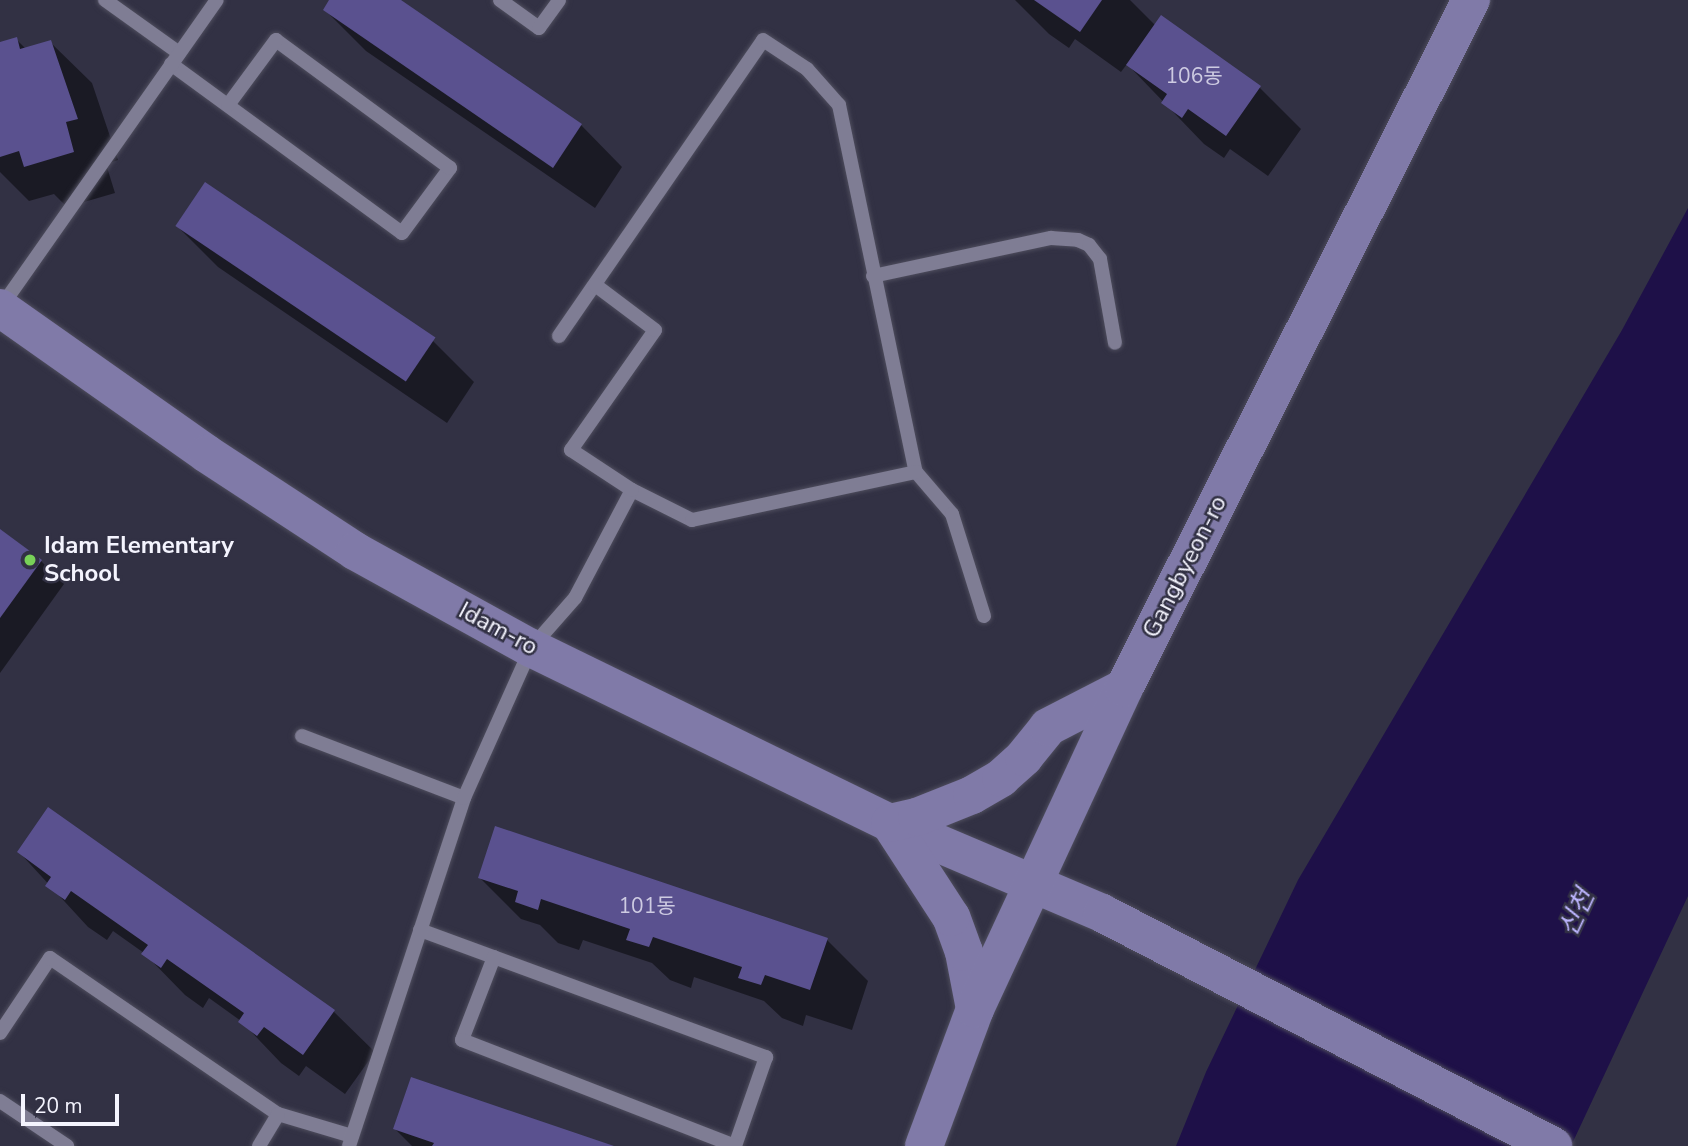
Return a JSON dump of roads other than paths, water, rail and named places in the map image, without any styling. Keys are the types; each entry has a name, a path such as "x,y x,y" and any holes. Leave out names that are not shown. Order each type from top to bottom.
{"main road":[{"name":"Gangbyeon-ro","path":"924,1146 975,1009 1124,688 1471,0"},
{"name":"Idam-ro","path":"0,308 207,454 355,551 531,648 890,823 1102,913 1553,1146"},
{"path":"975,1009 964,952 951,917 890,823 916,817 972,794 1001,778 1024,757 1048,727 1124,688"}],"lane":[{"path":"105,0 228,105 402,233 450,168 276,40 228,105"},
{"path":"0,308 216,0"},
{"path":"500,0 539,28 559,0"},
{"path":"559,336 763,40 807,69 839,105 916,472 952,514 984,616"},
{"path":"873,276 1051,238 1077,240 1089,245 1100,259 1115,343"},
{"path":"594,285 655,330 571,450 632,491 692,520 916,472"},
{"path":"0,1033 50,958 278,1114 350,1141 464,798 531,648 575,598 632,491"},
{"path":"302,736 464,798"},
{"path":"420,930 494,957 766,1057 735,1146 462,1040 494,957"},
{"path":"0,1101 67,1146"},
{"path":"258,1146 278,1114"}],"water":[{"name":"신천","path":"1688,208 1688,896 1571,1146 1176,1146 1206,1072 1298,880 1622,330"}],"place":[{"name":"Idam Elementary School","path":"30,560"}]}
